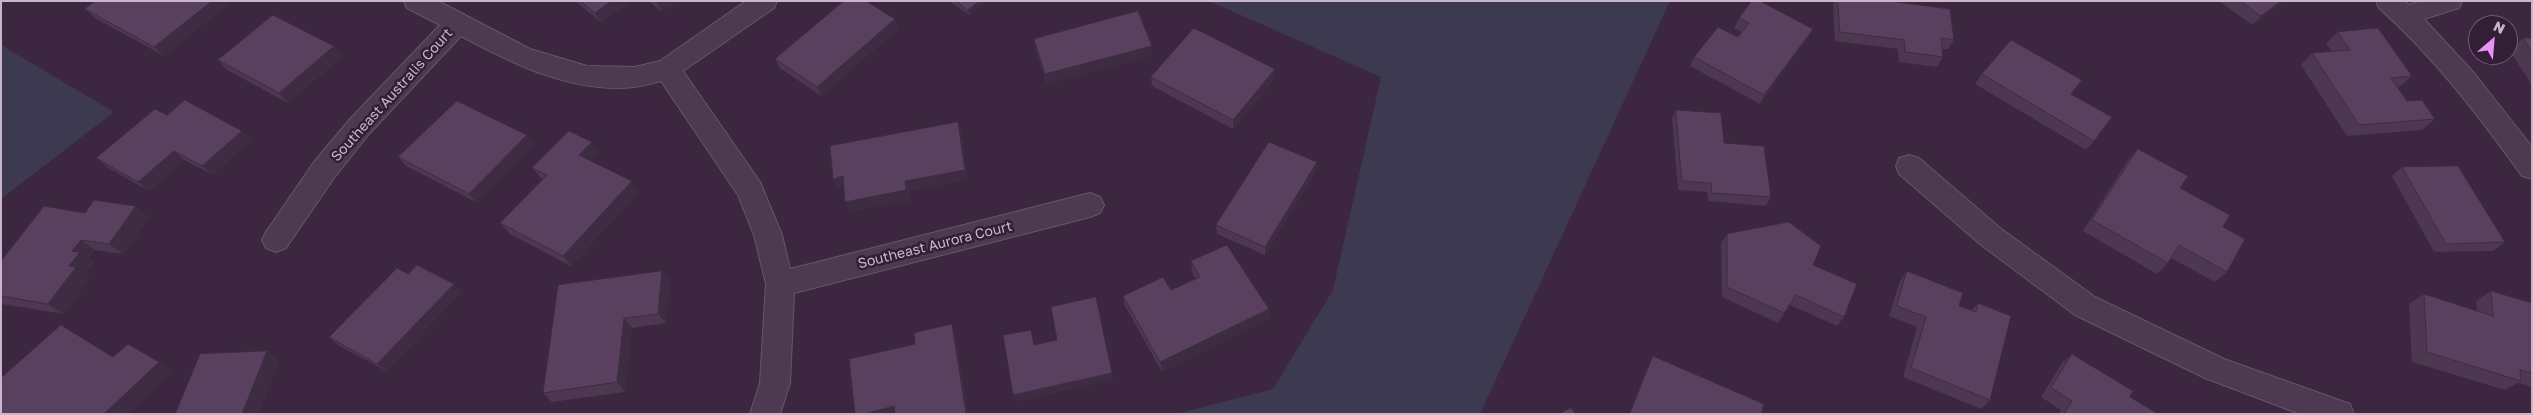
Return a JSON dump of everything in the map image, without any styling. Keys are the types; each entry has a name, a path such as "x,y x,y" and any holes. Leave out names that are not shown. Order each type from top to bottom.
{"street":[{"path":"416,1 522,57 587,76 635,77 667,69 764,1"},
{"path":"2397,9 2450,1"},
{"path":"2397,9 2477,95 2532,168"},
{"name":"Southeast Australis Court","path":"276,240 324,170 360,126 457,24"},
{"path":"667,69 750,190 768,235 780,284 775,383 765,414"},
{"path":"1909,166 1990,236 2084,306 2215,369 2339,414"},
{"name":"Southeast Aurora Court","path":"780,284 1090,205"}],"shaded area":[{"path":"1209,1 1670,1 1480,414 1176,414 1273,389 1333,290 1381,77"},
{"path":"1,45 114,112 1,199"}],"building":[{"path":"95,1 212,1 154,47 85,9"},
{"path":"581,1 611,1 595,13"},
{"path":"844,1 866,1 895,19 817,87 775,59"},
{"path":"956,1 979,1 968,10"},
{"path":"1752,1 1760,1 1813,29 1764,95 1694,57 1718,27 1738,37 1749,23 1739,18"},
{"path":"1838,1 1889,1 1950,9 1954,40 1941,38 1943,57 1905,52 1904,40 1840,32"},
{"path":"2241,1 2281,1 2261,16"},
{"path":"1138,11 1152,46 1045,74 1034,39"},
{"path":"273,15 334,46 279,93 218,60"},
{"path":"1194,28 1275,69 1233,120 1151,77"},
{"path":"2378,28 2412,76 2391,78 2407,101 2422,100 2435,119 2359,125 2312,53 2350,50 2338,32"},
{"path":"2523,38 2532,38 2532,52"},
{"path":"2011,40 2082,80 2071,94 2112,117 2094,141 1982,74"},
{"path":"185,100 242,131 202,166 174,151 138,182 96,158 155,109 167,115"},
{"path":"457,101 527,135 469,194 398,157"},
{"path":"1676,110 1721,113 1724,143 1764,146 1771,197 1712,193 1711,183 1682,181"},
{"path":"958,122 965,170 905,181 906,190 845,202 843,176 833,179 830,146"},
{"path":"569,131 592,142 579,155 632,181 563,256 500,223 547,175 532,168"},
{"path":"1269,142 1317,162 1265,247 1216,225"},
{"path":"2138,149 2188,176 2180,188 2230,215 2223,227 2245,239 2227,272 2179,245 2168,263 2092,220"},
{"path":"2458,166 2505,242 2446,244 2402,167"},
{"path":"94,200 136,206 109,244 81,240 72,251 80,252 69,266 76,267 48,304 1,296 1,261 44,206 85,213"},
{"path":"1789,222 1821,246 1813,265 1857,284 1844,317 1796,295 1784,313 1727,287 1727,234"},
{"path":"1227,245 1269,309 1160,362 1123,296 1163,277 1171,290 1200,277 1191,261"},
{"path":"417,265 454,284 377,364 329,337 397,268 408,274"},
{"path":"662,271 658,314 624,318 617,382 543,393 558,285"},
{"path":"1907,271 1963,293 1959,306 1976,312 1978,303 2011,316 1990,400 1911,368 1926,317 1897,306"},
{"path":"2491,291 2532,303 2532,373 2520,370 2521,381 2427,352 2424,294 2493,316"},
{"path":"1096,297 1112,373 1013,395 1003,335 1031,330 1034,345 1057,340 1051,307"},
{"path":"952,324 966,413 895,414 894,406 864,414 855,414 849,359 915,344 914,333"},
{"path":"61,325 113,357 128,344 159,362 104,414 1,414 1,378"},
{"path":"267,351 242,414 175,414 200,354"},
{"path":"2072,354 2133,391 2130,397 2158,414 2064,414 2072,401 2051,388"},
{"path":"1653,356 1764,404 1761,414 1630,414"},
{"path":"1571,408 1576,414 1559,414"}]}
